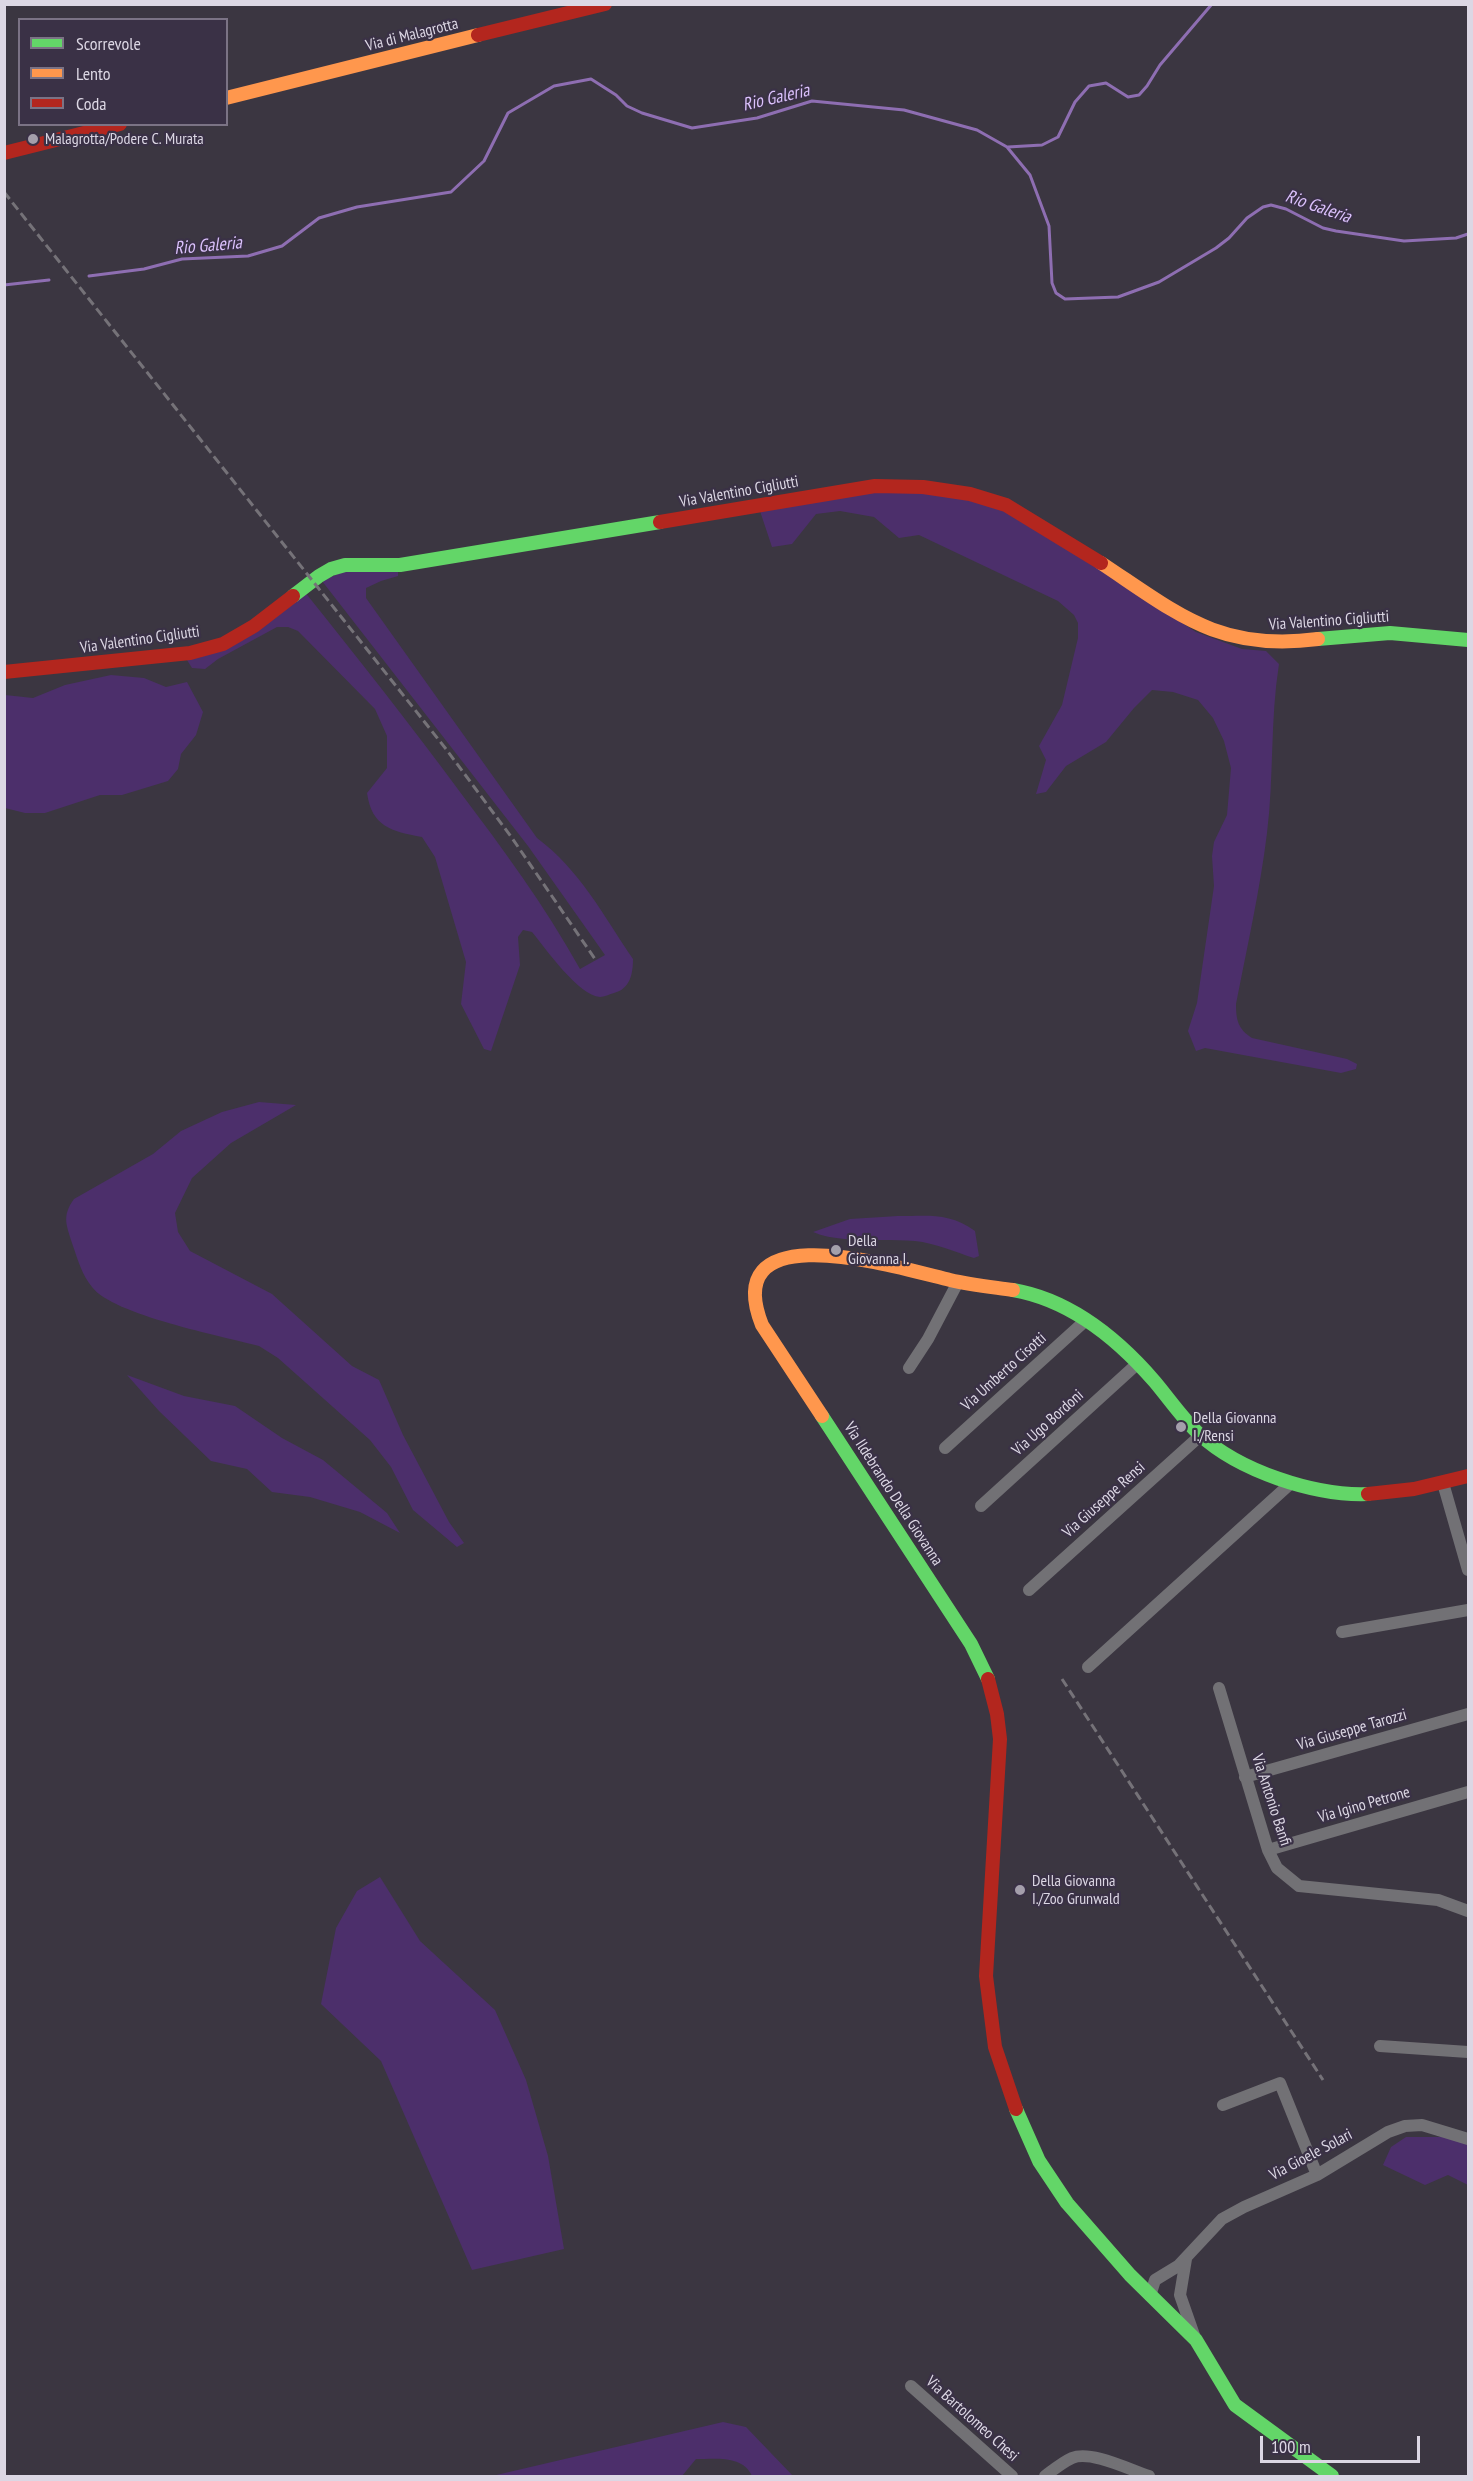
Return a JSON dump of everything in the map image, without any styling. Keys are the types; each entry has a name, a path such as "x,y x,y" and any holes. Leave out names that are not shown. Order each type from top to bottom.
{"street":[{"name":"Via di Malagrotta","path":"228,98 605,4"},
{"path":"4,153 112,126"},
{"name":"Via Valentino Cigliutti","path":"4,672 190,653 223,644 271,615 319,576 345,566 400,565 875,486 907,484 938,488 1002,504 1083,550 1175,611 1233,638 1253,642 1280,643 1394,633 1438,635 1468,640"},
{"name":"Via Ildebrando Della Giovanna","path":"1155,2300 1067,2203 1039,2161 1011,2101 995,2047 986,1976 1000,1739 997,1709 987,1677 976,1653 947,1606 764,1328 753,1299 754,1283 762,1270 771,1262 785,1256 820,1257 906,1267 958,1282 1036,1294 1067,1308 1137,1364 1201,1435 1246,1465 1290,1484 1333,1494 1376,1496 1468,1476"},
{"path":"909,1368 928,1339 958,1282"},
{"name":"Via Umberto Cisotti","path":"945,1448 1085,1321"},
{"name":"Via Ugo Bordoni","path":"981,1506 1137,1364"},
{"name":"Via Giuseppe Rensi","path":"1029,1590 1201,1435"},
{"path":"1443,1483 1468,1570"},
{"path":"1088,1667 1290,1484"},
{"path":"1342,1632 1468,1610"},
{"name":"Via Antonio Banfi","path":"1219,1688 1268,1850 1277,1868 1299,1886 1438,1900 1468,1911"},
{"name":"Via Giuseppe Tarozzi","path":"1245,1777 1468,1714"},
{"name":"Via Igino Petrone","path":"1268,1850 1468,1792"},
{"path":"1380,2046 1468,2052"},
{"path":"1223,2105 1280,2083 1317,2175"},
{"name":"Via Gioele Solari","path":"1159,2277 1186,2259 1222,2219 1247,2205 1317,2175 1383,2135 1406,2126 1425,2125 1468,2139"},
{"path":"1186,2259 1180,2295 1196,2340 1218,2380 1235,2405 1332,2476"},
{"path":"1130,2275 1159,2277"},
{"path":"1159,2277 1151,2288 1155,2300 1196,2340"},
{"path":"1155,2300 1180,2295"},
{"name":"Via Bartolomeo Chesi","path":"911,2386 1012,2476"},
{"path":"1045,2476 1073,2457 1085,2456 1149,2476"}],"shaded area":[{"path":"874,491 938,493 1008,510 1196,632 1242,649 1266,651 1279,664 1274,706 1267,833 1236,1004 1237,1019 1241,1028 1252,1038 1347,1059 1357,1064 1356,1069 1341,1073 1205,1048 1196,1051 1188,1031 1197,1003 1214,886 1212,856 1214,842 1227,815 1231,768 1224,741 1213,718 1198,700 1173,692 1152,690 1106,742 1066,766 1046,792 1036,794 1046,760 1039,746 1062,705 1078,638 1078,623 1074,615 1058,601 919,535 899,538 874,517 840,511 816,514 792,544 772,547 759,508"},
{"path":"349,569 398,572 398,576 366,588 366,598 537,838 566,864 578,879 633,959 631,975 624,988 605,996 592,995 582,989 563,970 532,932 523,930 518,937 520,965 491,1051 484,1049 461,1004 466,962 435,857 422,837 385,826 373,813 367,793 387,768 387,736 375,709 298,631 288,627 277,627 218,659 205,669 192,668 187,660 304,591 403,716 492,835 538,900 580,969 605,955 528,846 322,581"},
{"path":"111,675 144,678 166,687 187,682 203,712 196,735 181,754 178,769 168,781 122,795 100,795 45,813 25,813 5,808 5,695 33,698 65,685"},
{"path":"259,1102 296,1105 231,1143 192,1178 175,1213 178,1232 190,1251 272,1294 352,1366 379,1380 403,1435 449,1522 464,1543 457,1547 413,1510 391,1467 370,1440 278,1358 259,1346 170,1323 122,1307 92,1287 83,1272 66,1222 70,1205 74,1199 153,1154 181,1131 222,1112"},
{"path":"938,1216 965,1225 975,1231 979,1256 974,1258 922,1242 836,1238 813,1232 850,1219"},
{"path":"127,1375 184,1396 235,1406 282,1438 323,1460 387,1513 400,1533 360,1512 310,1497 272,1492 247,1469 211,1461 159,1411"},
{"path":"380,1877 420,1941 495,2010 526,2080 548,2156 564,2249 472,2270 381,2061 321,2004 336,1928 357,1891"},
{"path":"1406,2137 1452,2137 1468,2144 1468,2185 1448,2175 1425,2185 1383,2165 1391,2147"},
{"path":"723,2422 746,2427 793,2476 752,2476 748,2469 736,2461 696,2459 682,2476 492,2476"}],"waterway":[{"path":"1008,147 1042,145 1058,137 1075,102 1089,86 1106,83 1128,97 1139,95 1160,65 1212,4"},
{"name":"Rio Galeria","path":"89,276 144,269 182,259 248,256 282,246 319,218 357,207 451,192 484,161 508,113 554,86 591,79 616,95 627,106 642,113 692,128 757,118 812,101 904,110 977,130 1007,147 1030,175 1049,226 1052,283 1056,293 1065,299 1118,297 1159,282 1216,248 1229,238 1247,218 1263,207 1271,205 1286,209 1323,228 1336,231 1404,241 1456,238 1468,234"},
{"name":"Rio Galeria","path":"4,285 49,280"}],"railway":[{"path":"4,192 446,749 512,838 595,959"},
{"path":"1062,1679 1323,2080"}],"traffic: fast":[{"path":"293,596 319,576 345,565 400,565 660,522"},
{"path":"1318,639 1390,633 1468,640"},
{"path":"1013,1290 1054,1303 1092,1324 1141,1366 1199,1434 1235,1459 1256,1470 1301,1486 1347,1494 1368,1494"},
{"path":"822,1416 971,1644 988,1679"},
{"path":"1016,2109 1039,2161 1067,2203 1130,2275 1196,2340 1235,2405 1332,2476"}],"traffic: slow":[{"path":"228,98 478,35"},
{"path":"1101,563 1177,613 1226,634 1253,640 1283,642 1318,639"},
{"path":"822,1416 762,1325 755,1290 765,1268 789,1258 820,1255 857,1259 958,1282 1013,1290"}],"traffic: jam":[{"path":"478,35 605,4"},
{"path":"4,153 112,126"},
{"path":"660,522 875,486 923,487 970,494 1006,505 1101,563"},
{"path":"4,672 190,653 223,644 254,626 293,596"},
{"path":"1368,1494 1414,1489 1468,1476"},
{"path":"988,1679 997,1714 1000,1739 986,1976 995,2047 1016,2109"}],"place":[{"name":"Malagrotta/Podere C. Murata","path":"33,139"},
{"name":"Della Giovanna I.","path":"836,1250"},
{"name":"Della Giovanna I./Rensi","path":"1181,1427"},
{"name":"Della Giovanna I./Zoo Grunwald","path":"1020,1890"}]}
